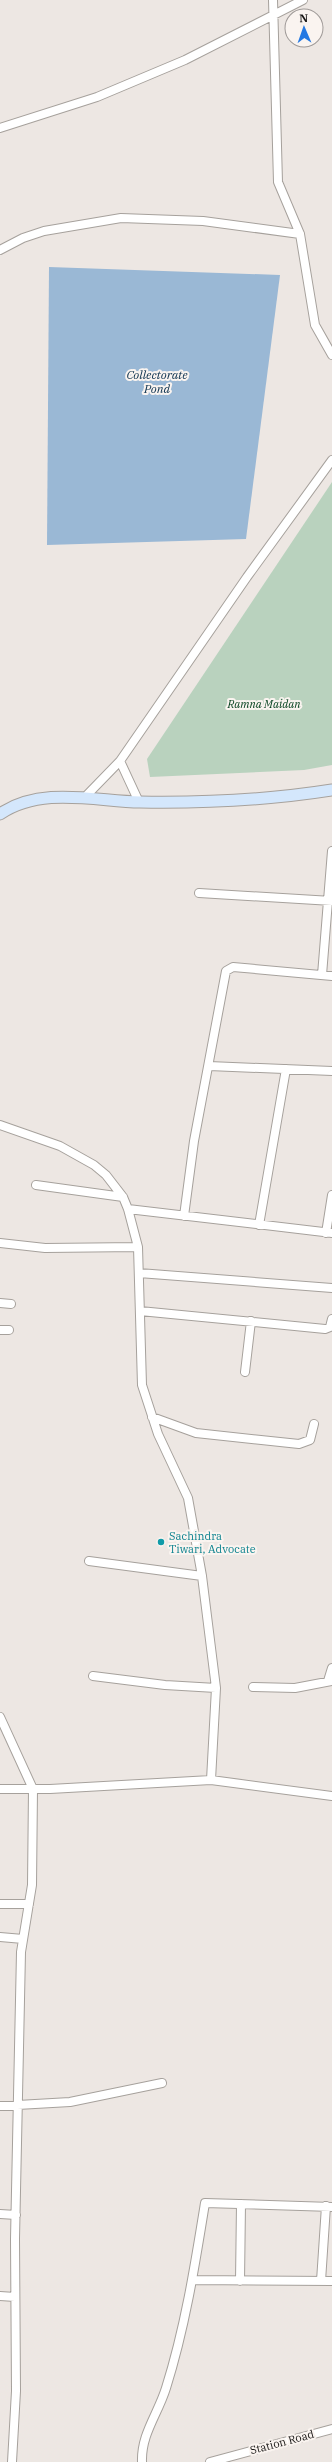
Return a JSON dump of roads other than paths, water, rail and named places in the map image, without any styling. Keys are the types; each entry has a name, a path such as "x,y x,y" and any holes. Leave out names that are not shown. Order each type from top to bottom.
{"street":[{"path":"273,0 272,15 278,182 300,234 315,325 332,355"},
{"path":"0,128 97,97 185,60 302,0"},
{"path":"0,250 23,238 44,231 121,218 203,221 300,234"},
{"path":"86,796 120,761 247,577 332,460"},
{"path":"120,761 139,802"},
{"path":"0,814 28,802 53,798 86,796 139,802 282,798 332,790"},
{"path":"322,975 330,901 332,851"},
{"path":"199,893 330,901"},
{"path":"184,1216 194,1141 227,968 332,976"},
{"path":"209,1066 332,1071"},
{"path":"259,1225 286,1069"},
{"path":"0,1125 60,1146 94,1165 106,1175 123,1197 128,1209 138,1247 142,1385 158,1434 188,1498 202,1576 216,1688 211,1780"},
{"path":"36,1185 123,1197"},
{"path":"128,1209 329,1233 332,1195"},
{"path":"0,1243 45,1248 138,1247"},
{"path":"139,1273 332,1288"},
{"path":"0,1303 11,1304"},
{"path":"140,1311 325,1329 330,1328 332,1319"},
{"path":"245,1372 251,1321"},
{"path":"0,1330 9,1330"},
{"path":"152,1417 196,1433 299,1444 310,1440 314,1424"},
{"path":"89,1561 202,1576"},
{"path":"253,1687 295,1688 330,1681 332,1668"},
{"path":"93,1676 165,1685 216,1688"},
{"path":"0,1717 33,1789 32,1885 21,1952 15,2297 16,2391 12,2462"},
{"path":"0,1789 33,1789 211,1780 332,1796"},
{"path":"0,1904 29,1904"},
{"path":"0,1937 23,1939"},
{"path":"0,2106 70,2102 162,2082"},
{"path":"142,2462 142,2447 166,2388 192,2280 204,2204 329,2207 321,2281"},
{"path":"240,2281 241,2204"},
{"path":"0,2214 16,2215"},
{"path":"192,2280 332,2281"},
{"path":"0,2296 15,2297"},
{"name":"Station Road","path":"210,2462 332,2429"}],"water":[{"name":"Collectorate Pond","path":"49,267 280,275 246,539 47,545"}],"place":[{"name":"Sachindra Tiwari, Advocate","path":"161,1542"}],"park label":[{"name":"Ramna Maidan","path":"264,704"}]}
